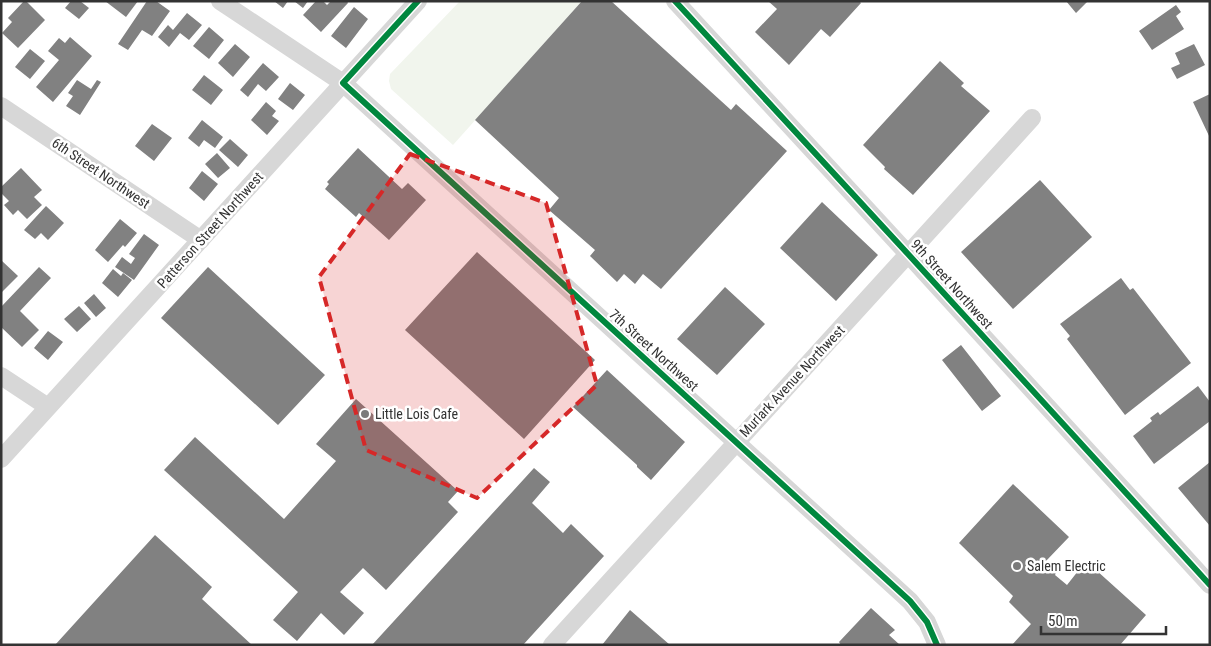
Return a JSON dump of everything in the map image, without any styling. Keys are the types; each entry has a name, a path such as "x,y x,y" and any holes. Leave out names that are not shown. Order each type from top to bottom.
{"street":[{"name":"7th Street Northwest","path":"220,1 344,83 910,601 927,622 937,645"},
{"name":"Patterson Street Northwest","path":"1,459 418,1"},
{"name":"9th Street Northwest","path":"675,1 1210,585"},
{"name":"6th Street Northwest","path":"1,106 201,240"},
{"name":"Murlark Avenue Northwest","path":"552,645 1032,118"},
{"path":"1,376 48,407"}],"highlighted area":[{"path":"410,154 546,203 597,385 477,498 366,450 319,277"}],"shaded area":[{"path":"460,1 582,1 453,145 391,89 389,81 390,74"}],"building":[{"path":"24,1 45,20 18,48 2,33 12,22 8,18"},
{"path":"71,1 80,1 89,8 79,19 65,8"},
{"path":"105,1 138,1 126,17"},
{"path":"147,1 156,1 170,11 152,36 142,30 128,50 118,44"},
{"path":"274,1 288,1 283,8"},
{"path":"294,1 308,1 303,8"},
{"path":"316,1 323,1 327,5 331,1 347,1 348,3 321,32 303,15"},
{"path":"582,1 611,1 731,110 736,104 787,151 661,289 643,274 635,284 624,274 617,282 590,256 595,250 549,210 559,198 475,120"},
{"path":"768,1 859,1 861,3 830,37 821,29 789,65 755,32 777,9"},
{"path":"1066,1 1088,1 1076,13"},
{"path":"1176,5 1181,12 1176,16 1184,29 1152,50 1139,31"},
{"path":"354,7 368,19 346,48 331,36"},
{"path":"187,13 202,25 189,40 180,33 169,47 158,37 168,25 173,30"},
{"path":"209,27 224,40 209,59 193,46"},
{"path":"70,37 92,56 53,102 36,87 59,60 48,51 59,38 65,43"},
{"path":"235,44 250,57 233,77 218,63"},
{"path":"1194,44 1205,65 1177,79 1171,68 1180,64 1175,53"},
{"path":"30,49 45,61 30,79 15,67"},
{"path":"940,61 964,83 961,86 990,111 913,195 884,169 885,167 863,145"},
{"path":"263,63 279,77 266,91 258,84 248,97 240,90"},
{"path":"204,75 223,90 211,105 192,90"},
{"path":"77,80 91,89 97,80 101,82 80,115 66,106 73,96 68,93"},
{"path":"290,83 305,95 293,110 278,99"},
{"path":"1210,94 1210,138 1193,102"},
{"path":"266,102 276,111 272,116 279,121 267,135 251,120"},
{"path":"202,120 223,137 215,148 204,140 199,147 188,138"},
{"path":"152,124 172,138 154,161 135,146"},
{"path":"230,139 248,155 238,167 219,150"},
{"path":"358,148 402,189 408,183 426,200 389,240 359,213 356,217 325,189 329,184 327,182"},
{"path":"217,153 230,168 218,178 205,164"},
{"path":"21,168 42,190 34,197 42,205 27,219 18,210 13,215 4,205 9,201 1,193 1,187"},
{"path":"202,171 218,184 204,201 189,188"},
{"path":"1040,180 1092,237 1013,309 961,252"},
{"path":"822,202 878,255 836,301 780,248"},
{"path":"46,206 64,223 48,240 41,233 35,239 24,230"},
{"path":"120,219 137,233 108,262 95,250"},
{"path":"144,234 159,245 134,280 115,267 122,257 131,264 135,258 129,254"},
{"path":"477,252 595,360 524,439 405,330"},
{"path":"1,260 18,276 1,293"},
{"path":"39,267 51,278 20,311 39,330 22,347 1,327 1,307"},
{"path":"208,267 325,375 278,425 161,318"},
{"path":"113,269 121,276 123,273 132,280 118,297 102,283"},
{"path":"1121,278 1130,290 1133,288 1191,363 1125,415 1067,339 1070,336 1060,324"},
{"path":"725,287 765,324 717,375 677,339"},
{"path":"94,294 106,308 96,317 84,303"},
{"path":"79,306 91,319 77,332 64,319"},
{"path":"48,331 63,342 48,360 34,348"},
{"path":"961,345 1001,396 982,411 942,360"},
{"path":"607,370 685,442 651,480 573,407"},
{"path":"1198,386 1210,402 1210,421 1154,464 1133,436 1152,421 1150,418 1158,412 1160,415"},
{"path":"356,399 458,491 448,502 458,512 386,590 363,568 340,592 364,613 344,635 321,613 297,641 273,620 298,592 164,470 195,437 284,519 336,461 316,444"},
{"path":"1210,462 1210,526 1178,488"},
{"path":"534,468 550,482 532,503 563,533 571,524 604,556 523,645 372,645"},
{"name":"Salem Electric","path":"1013,484 1069,537 1046,561 1057,571 1055,575 1067,585 1086,561 1146,615 1120,645 1012,645 1031,624 1009,602 1013,596 959,543"},
{"path":"155,535 212,587 202,599 252,645 55,645"},
{"path":"871,608 895,630 889,635 900,645 841,645 839,642"},
{"path":"630,610 670,645 602,645"}],"cycle path":[{"path":"418,1 343,83 910,601 927,622 937,645"},
{"path":"675,1 1210,585"}],"place":[{"name":"Little Lois Cafe","path":"365,414"},
{"name":"Salem Electric","path":"1017,566"}]}
